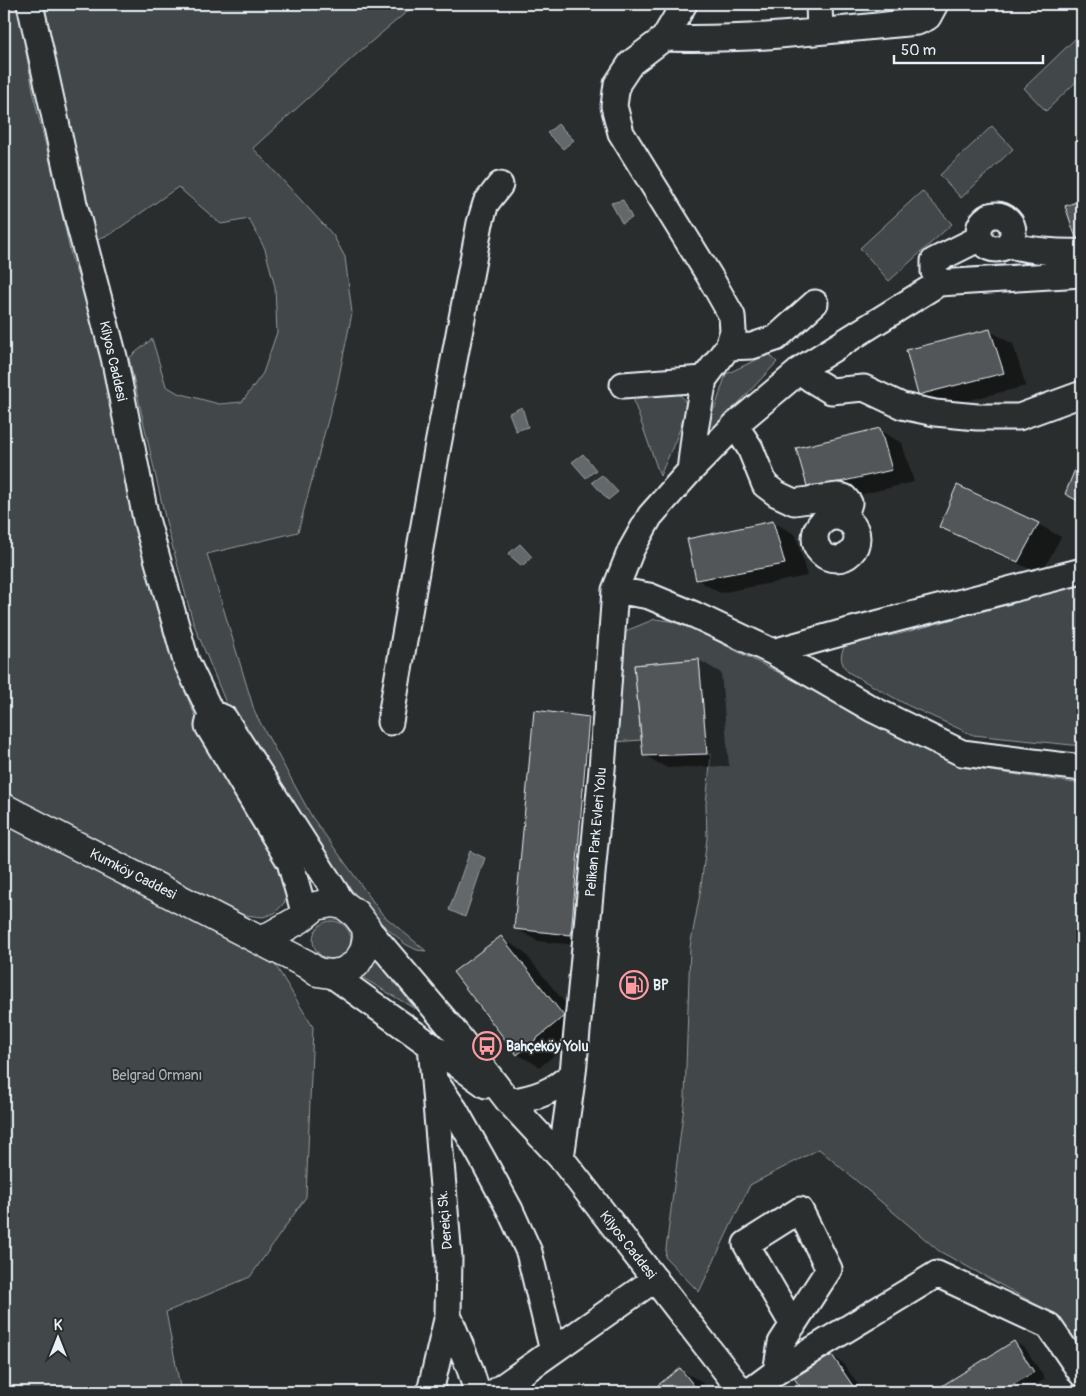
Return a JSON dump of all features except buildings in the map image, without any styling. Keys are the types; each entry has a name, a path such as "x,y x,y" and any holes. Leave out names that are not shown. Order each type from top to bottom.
{"main road":[{"name":"Kumköy Caddesi","path":"4,808 306,964"},
{"path":"261,941 302,917 316,906 331,903 344,905 356,914 366,928 367,938 364,951 356,964 343,972 331,974 317,972 306,964 297,950 295,938 302,917"}],"street":[{"name":"Kilyos Caddesi","path":"30,4 74,204 114,357 146,519 186,661 211,713"},
{"path":"684,4 664,38 631,63 617,84 614,106 621,133 732,316 732,331 728,348 704,379 690,471"},
{"path":"819,4 820,32"},
{"path":"664,38 698,39 820,32 917,22 928,16 935,4"},
{"path":"390,722 437,450 480,223 486,203 500,185"},
{"path":"1082,252 1014,247 1008,244 998,249 992,249 983,243 980,238 934,261 934,272 939,283 1082,274"},
{"name":"Pelikan Park Evleri Yolu","path":"561,1158 573,1073 602,769 615,590 631,550 650,516 735,425 800,370 939,283"},
{"path":"728,348 752,346 776,338 815,303"},
{"path":"800,370 831,391 864,388 902,406 935,413 977,417 1018,417 1082,394"},
{"path":"623,385 704,379"},
{"path":"735,425 750,448 765,485 777,494 794,502 838,496 844,497 849,502 844,519"},
{"path":"773,652 1082,571"},
{"path":"615,590 649,596 695,615 773,652 872,709 962,753 1082,768"},
{"path":"302,917 290,862 208,726 211,713 224,718 344,905"},
{"path":"366,928 458,1036 509,1102"},
{"path":"331,974 509,1102 530,1099 552,1090 562,1084 573,1073"},
{"name":"Dereiçi Sk.","path":"430,1392 448,1315 448,1258 431,1045"},
{"path":"434,1079 455,1110 483,1160 510,1210 529,1252 553,1351"},
{"name":"Kilyos Caddesi","path":"509,1102 561,1158 742,1392"},
{"path":"749,1392 776,1372 937,1274 1049,1326 1082,1374"},
{"path":"495,1392 655,1279"},
{"path":"448,1315 470,1369 477,1392"},
{"path":"776,1372 780,1343 793,1325"}],"green space":[{"name":"Belgrad Ormanı","path":"4,4 17,4 36,106 73,264 96,319 129,495 154,600 172,662 198,722 281,858 288,891 284,903 275,913 263,917 245,915 313,1027 306,1197 250,1277 166,1312 181,1392 4,1392"},
{"path":"44,4 416,4 359,52 253,148 333,235 345,257 352,313 337,386 298,532 207,554 255,713 312,817 382,914 426,951 417,950 405,944 371,914 327,859 228,708 193,622 167,526 129,358 152,339 166,386 178,393 219,404 242,402 263,373 277,332 275,287 265,249 249,219 221,224 178,187 111,234 97,239"},
{"path":"1076,38 1082,45 1082,76 1046,111 1024,88"},
{"path":"992,126 1013,149 961,198 940,175"},
{"path":"922,191 952,224 889,281 860,248"},
{"path":"769,354 777,362 704,440 706,424 716,405 726,374"},
{"path":"677,393 685,401 686,411 660,476 634,402 640,394"},
{"path":"1082,584 1082,746 973,735 907,705 848,672 842,662 841,655 846,644 899,634"},
{"path":"655,619 670,621 693,629 964,767 1082,784 1082,1349 1059,1317 939,1251 819,1149 750,1185 699,1292 665,1257 685,1098 690,947 700,894 707,838 706,804 711,755 707,754 699,659 634,665 641,740 614,742 623,637 628,630"},
{"path":"332,921 346,926 351,940 346,954 332,959 318,954 313,940 318,926"},
{"path":"374,954 415,1009 360,976"}],"shaded area":[{"path":"558,124 574,140 563,149 547,133"},
{"path":"623,200 632,218 622,223 611,203"},
{"path":"522,407 528,427 516,431 509,413"},
{"path":"583,454 596,470 586,478 572,462"},
{"path":"602,475 618,492 608,500 592,482"},
{"path":"520,544 532,557 522,566 508,554"},
{"path":"470,851 485,858 465,917 449,910"}],"place":[{"name":"BP","path":"634,985"},
{"name":"Bahçeköy Yolu","path":"487,1046"}]}
